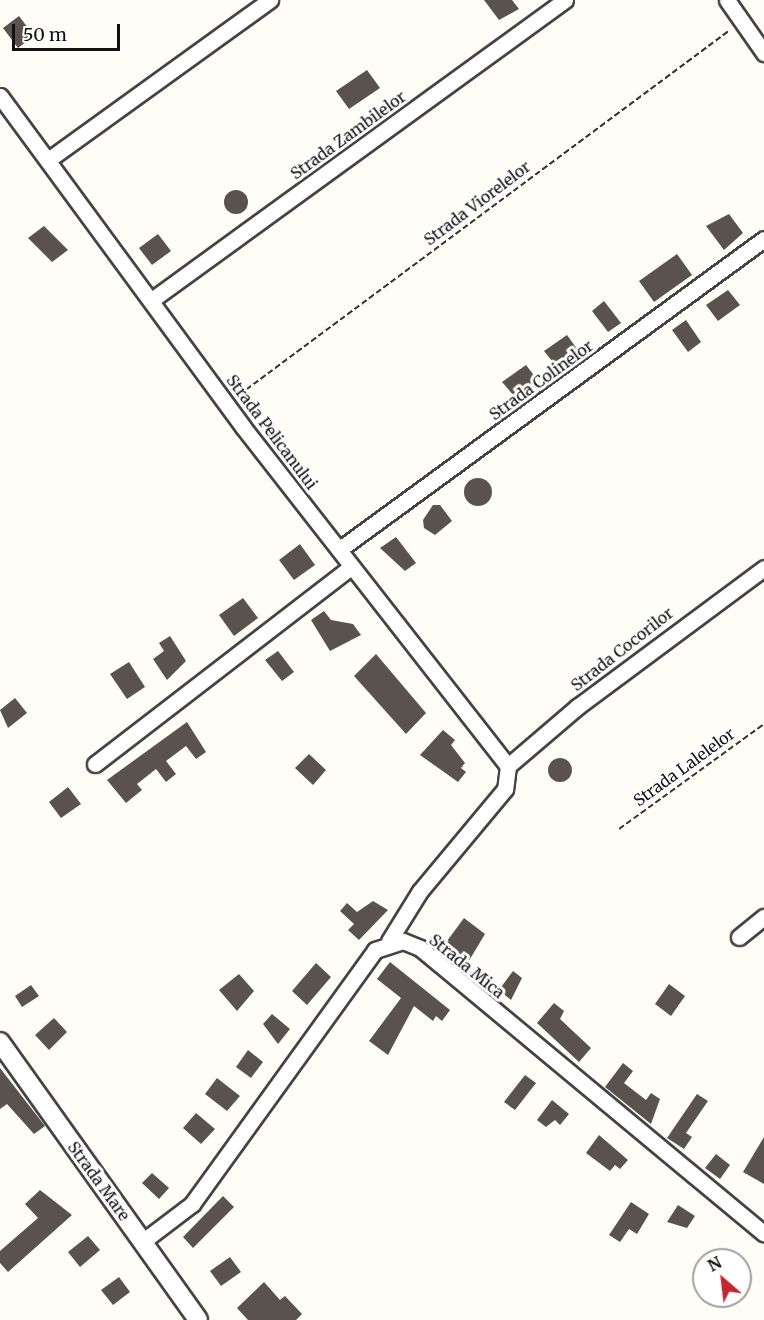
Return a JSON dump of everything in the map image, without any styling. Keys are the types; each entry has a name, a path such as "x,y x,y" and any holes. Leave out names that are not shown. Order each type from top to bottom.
{"street":[{"path":"48,160 270,0"},
{"name":"Strada Zambilelor","path":"153,299 565,0"},
{"path":"727,0 764,53"},
{"name":"Strada Pelicanului","path":"0,96 153,299 227,404 351,567 508,766"},
{"name":"Strada Colinelor","path":"339,549 764,239"},
{"path":"95,764 351,567"},
{"name":"Strada Cocorilor","path":"508,766 577,707 764,568"},
{"path":"142,1242 192,1204 375,950 389,941 420,891 505,789 508,766"},
{"path":"739,937 764,917"},
{"name":"Strada Mica","path":"389,941 420,948 764,1234"},
{"name":"Strada Mare","path":"0,1042 198,1320"}],"path":[{"name":"Strada Viorelelor","path":"227,404 742,21"},
{"name":"Strada Lalelelor","path":"619,829 764,724"}],"building":[{"path":"484,0 512,0 519,9 499,20"},
{"path":"19,16 34,36 18,48 3,28"},
{"path":"367,70 380,88 349,109 336,91"},
{"path":"231,190 241,190 248,197 248,207 241,214 231,214 224,207 224,197"},
{"path":"729,214 743,233 724,250 706,226"},
{"path":"44,226 68,250 52,262 28,238"},
{"path":"158,234 171,251 152,265 139,248"},
{"path":"677,254 692,275 654,302 639,281"},
{"path":"728,290 740,305 718,321 706,305"},
{"path":"604,301 621,323 608,332 592,311"},
{"path":"686,320 701,342 688,352 672,330"},
{"path":"567,335 580,353 556,366 544,351"},
{"path":"526,365 540,383 515,397 502,382"},
{"path":"478,478 488,482 492,492 488,502 478,506 468,502 464,492 468,482"},
{"path":"433,505 440,505 452,521 435,535 424,528 423,520"},
{"path":"396,537 416,563 405,571 380,548"},
{"path":"300,544 315,565 294,580 279,560"},
{"path":"243,598 258,618 234,636 219,615"},
{"path":"324,611 331,620 353,624 361,635 330,651 311,620"},
{"path":"170,636 186,661 167,680 153,659 164,651 159,643"},
{"path":"278,651 294,672 282,681 265,660"},
{"path":"376,654 426,713 406,734 354,676"},
{"path":"129,662 145,687 127,699 110,674"},
{"path":"15,698 27,713 8,728 0,710"},
{"path":"187,722 206,752 196,759 186,746 166,761 176,774 166,782 156,769 137,784 142,790 126,803 107,780"},
{"path":"443,730 455,740 451,745 465,763 461,768 466,772 458,782 420,755"},
{"path":"309,754 326,770 313,785 295,768"},
{"path":"560,758 565,759 571,765 571,775 565,781 560,782 555,781 549,775 548,770 549,765 555,759"},
{"path":"68,787 81,804 61,818 49,802"},
{"path":"373,901 388,910 359,940 348,930 354,924 340,911 347,903 357,912"},
{"path":"464,918 485,934 467,964 444,945"},
{"path":"390,962 450,1010 442,1021 436,1016 433,1021 414,1006 388,1055 369,1041 401,998 377,979"},
{"path":"316,963 331,977 307,1005 292,991"},
{"path":"513,971 522,978 511,1000 499,990"},
{"path":"239,974 254,991 237,1011 219,990"},
{"path":"669,984 685,996 671,1016 655,1004"},
{"path":"31,985 39,996 22,1007 15,996"},
{"path":"554,1003 564,1011 560,1019 591,1048 579,1062 537,1023"},
{"path":"272,1014 290,1029 278,1044 263,1024"},
{"path":"54,1018 67,1032 49,1050 35,1035"},
{"path":"248,1050 263,1062 251,1078 236,1067"},
{"path":"623,1063 633,1071 624,1083 646,1100 651,1093 660,1099 651,1124 605,1087"},
{"path":"0,1068 45,1126 34,1134 7,1104 0,1109"},
{"path":"525,1075 536,1083 515,1110 504,1102"},
{"path":"217,1078 240,1096 227,1111 205,1094"},
{"path":"697,1094 708,1101 686,1133 692,1137 684,1149 667,1138"},
{"path":"552,1100 569,1114 560,1125 555,1120 546,1127 537,1120"},
{"path":"196,1113 215,1129 201,1144 183,1128"},
{"path":"599,1135 628,1160 620,1169 615,1165 610,1171 586,1153"},
{"path":"764,1137 764,1184 743,1172"},
{"path":"716,1154 730,1165 720,1179 705,1168"},
{"path":"152,1173 169,1188 159,1199 142,1183"},
{"path":"40,1190 72,1215 8,1272 0,1263 0,1251 38,1218 25,1204"},
{"path":"223,1196 234,1207 193,1248 183,1237"},
{"path":"631,1202 649,1214 637,1234 629,1229 620,1242 609,1235"},
{"path":"678,1205 695,1216 687,1228 667,1222"},
{"path":"88,1236 100,1250 80,1267 68,1252"},
{"path":"230,1257 241,1272 221,1286 210,1271"},
{"path":"119,1277 130,1292 113,1305 101,1290"},
{"path":"264,1282 280,1300 285,1296 302,1314 296,1320 248,1320 237,1308"}]}
